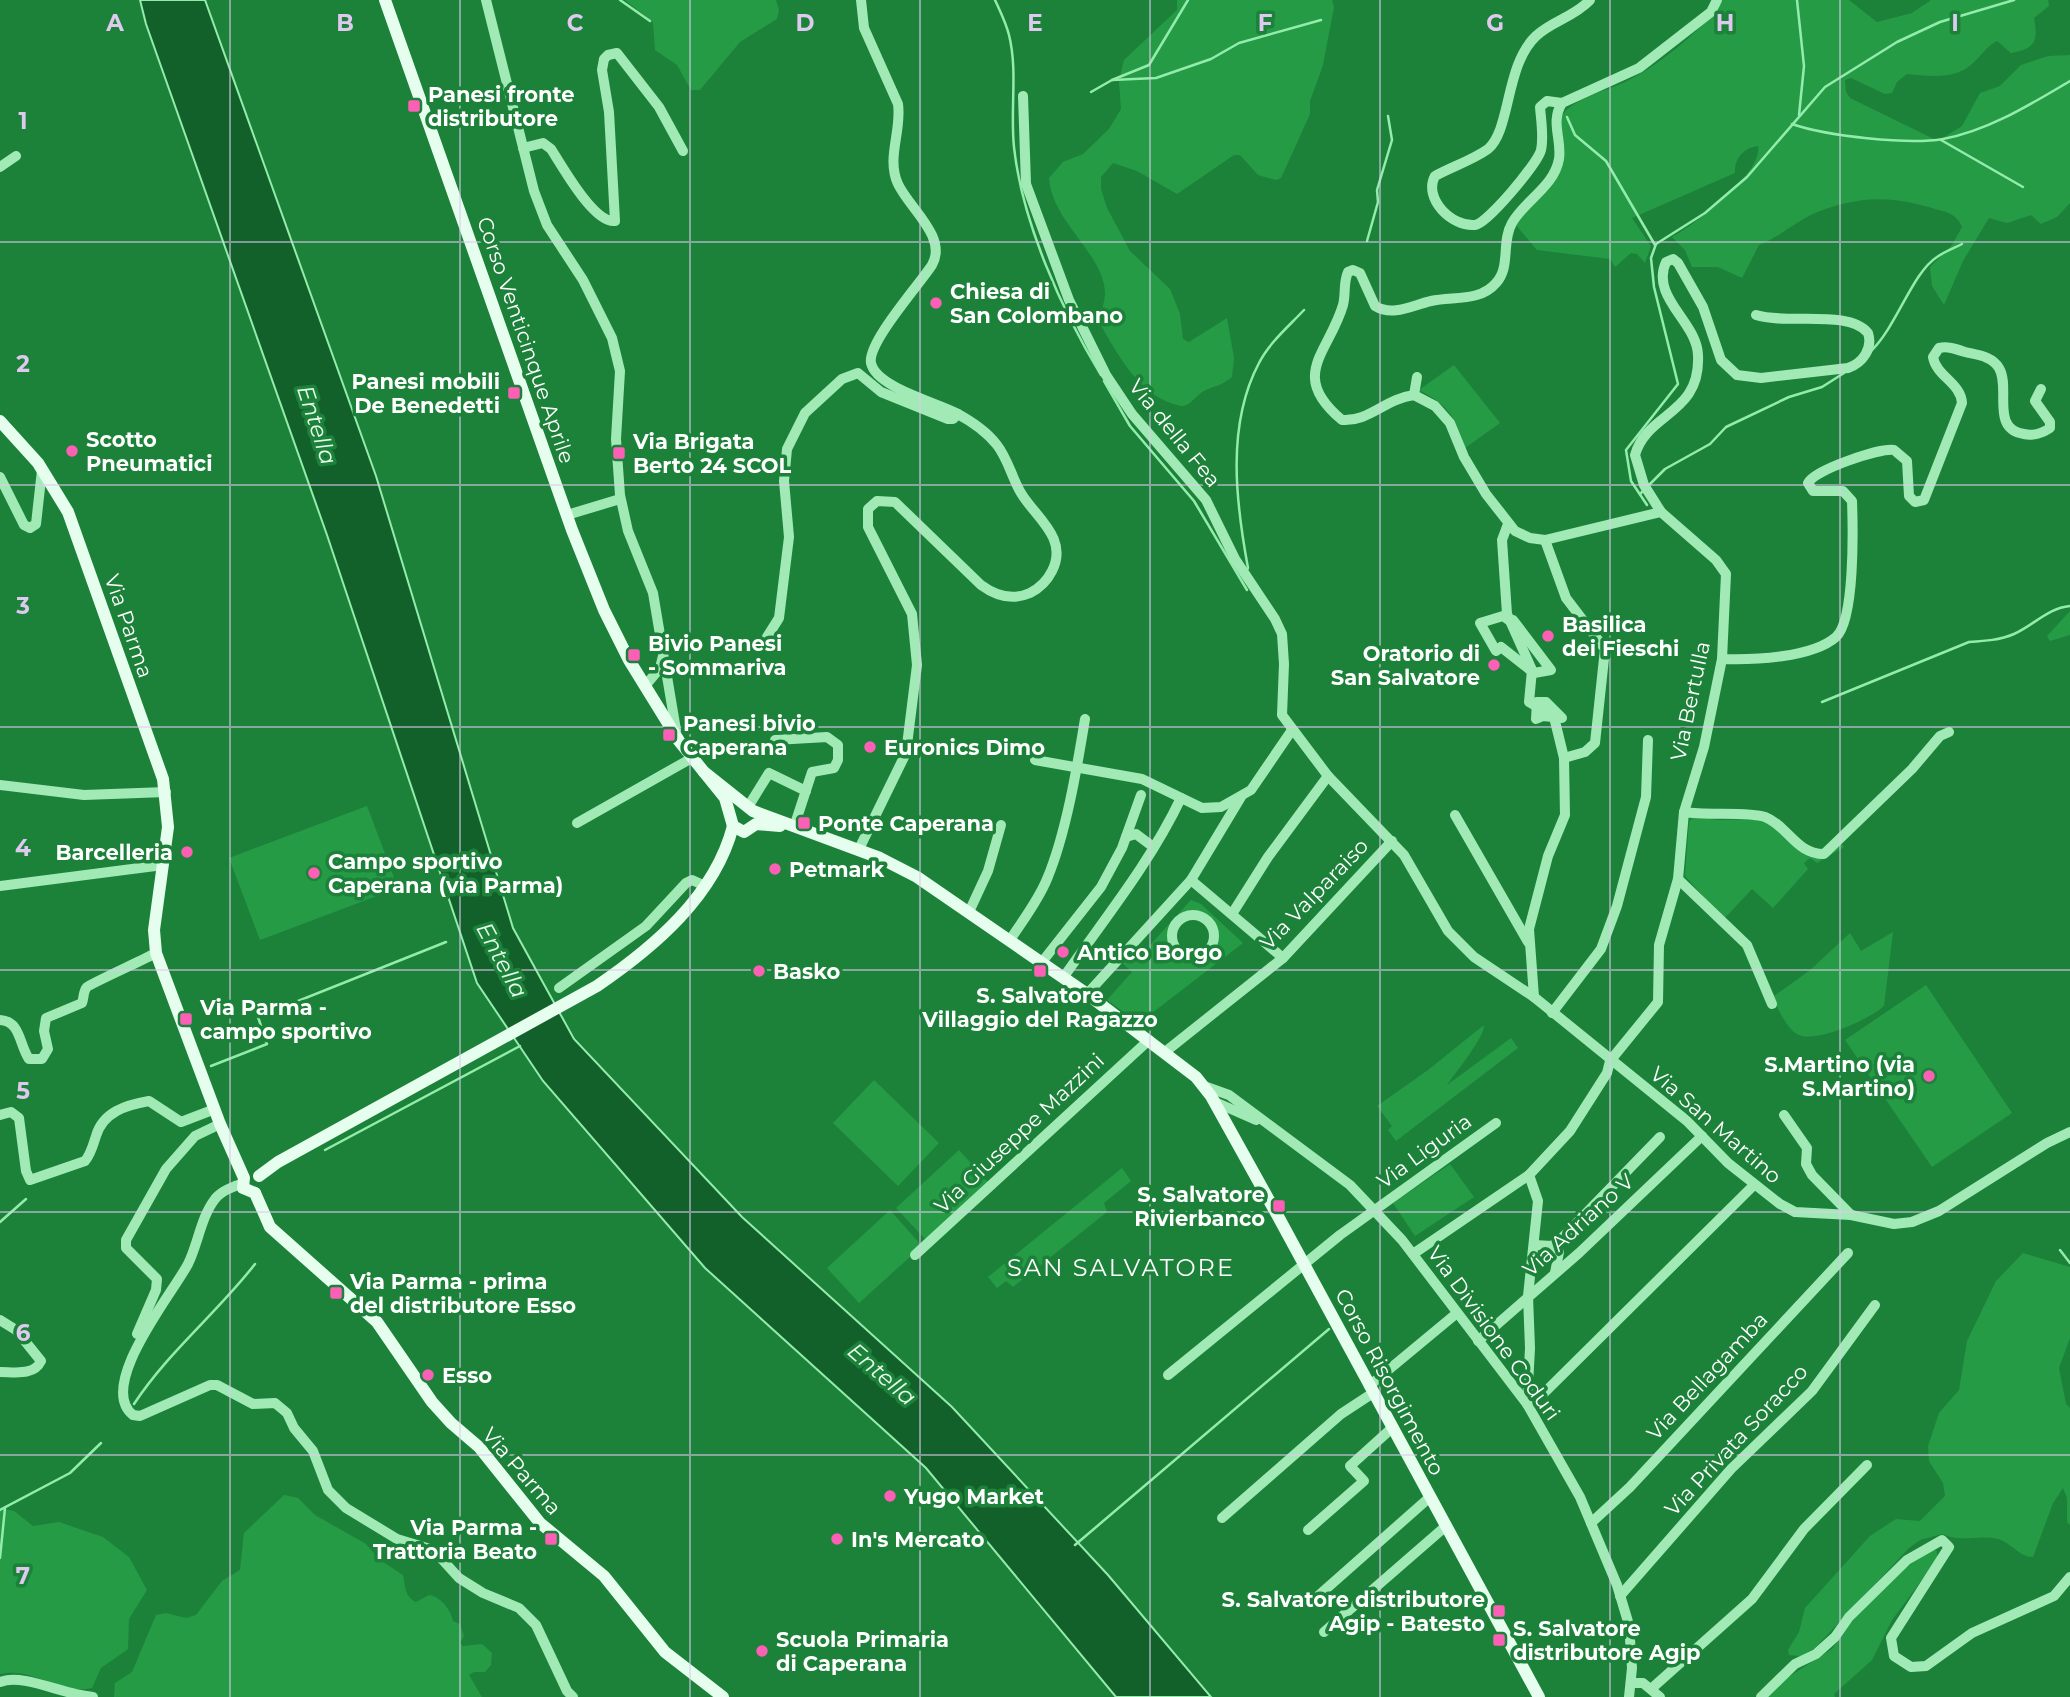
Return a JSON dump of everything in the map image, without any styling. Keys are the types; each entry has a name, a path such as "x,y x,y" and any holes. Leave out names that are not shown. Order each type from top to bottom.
{"main road":[{"name":"Corso Venticinque Aprile","path":"385,0 567,515 604,610 647,690 679,741 704,772"},
{"name":"Via Parma","path":"0,421 42,470 68,512 166,792 167,827 154,930 156,953 243,1181"},
{"name":"Corso Risorgimento","path":"704,772 752,814 859,849 917,877 1087,994 1150,1040 1204,1086 1304,1264 1539,1697"},
{"path":"704,772 725,798 736,824"},
{"path":"259,1176 278,1162 597,986 657,942 703,885 724,853 740,807 752,814 736,824"},
{"path":"251,1174 259,1176 261,1188 255,1193 246,1192 243,1181 251,1174"},
{"name":"Via Parma","path":"255,1193 270,1227 377,1322 432,1402 480,1447 540,1523 604,1576 654,1640 679,1665 723,1697"}],"street":[{"path":"486,0 523,148 547,225 583,280 612,338 620,371 616,439 621,499 628,531 653,593 667,685 679,741"},
{"path":"859,849 906,753 917,665 912,614 868,527 868,509 877,501 895,502 993,594 1008,597 1030,593 1047,580 1054,566 1056,551 1054,537 1022,495 999,447 958,414 888,382 874,371 871,363 874,346 932,265 936,250 930,233 897,182 892,159 900,115 898,104 863,28 861,0"},
{"path":"1590,0 1578,13 1536,36 1514,74 1501,134 1488,149 1435,176 1430,184 1431,193 1443,211 1469,224 1485,222 1537,163 1542,147 1541,107 1547,102 1562,103 1639,68 1711,12 1717,0"},
{"path":"523,148 542,143 551,149 593,210 605,220 615,221 609,112 602,70 608,55 617,53 659,107 683,151"},
{"name":"Via della Fea","path":"1023,96 1026,184 1069,300 1106,375 1132,414 1206,500 1235,559 1275,619 1282,634 1282,715 1314,753 1328,776 1392,841 1415,870 1434,911 1448,932 1474,957 1534,997 1552,1013"},
{"path":"1562,103 1555,121 1559,158 1552,178 1513,221 1507,233 1504,272 1496,285 1479,296 1432,301 1387,312 1375,306 1358,272 1353,270 1346,275 1343,304 1316,357 1317,389 1320,399 1342,420 1357,421 1395,398 1414,395 1435,405 1450,423 1480,485 1508,524 1530,538 1545,540 1661,512"},
{"path":"0,167 16,156"},
{"name":"Via Bertulla","path":"1413,1254 1529,1175 1570,1131 1607,1073 1610,1060 1658,1002 1659,945 1678,879 1684,812 1704,747 1723,659 1726,574 1716,560 1661,512 1643,485 1635,455 1649,434 1692,390 1697,379 1696,343 1678,318 1665,287 1663,272 1666,262 1674,259 1678,263 1703,307 1721,360 1737,375 1761,378 1848,368 1860,362 1870,344 1868,333 1853,321 1777,320 1756,315"},
{"path":"1723,659 1759,661 1796,654 1835,639 1842,631 1852,593 1852,501 1843,491 1813,491 1808,483 1814,475 1865,454 1894,450 1907,461 1909,496 1915,502 1924,500 1962,403 1959,390 1934,364 1933,357 1939,348 1949,347 1987,358 1997,365 2003,379 2003,414 2007,424 2016,432 2036,434 2050,428 2050,422 2035,401 2041,389"},
{"path":"767,637 779,618 789,537 784,481 786,449 805,413 842,379 858,373 881,391 948,419 953,419 958,414"},
{"path":"1414,395 1417,377"},
{"path":"0,477 24,525 30,528 36,524 42,470"},
{"path":"567,515 621,499"},
{"path":"1508,524 1502,540 1507,614 1532,670 1529,702 1554,717 1564,758 1565,815 1548,856 1528,942 1534,997"},
{"path":"1545,540 1566,598 1605,649 1595,743 1585,752 1564,758"},
{"path":"1503,616 1513,620 1551,670 1534,673 1532,670 1500,647 1496,651 1480,622 1503,616"},
{"path":"664,652 660,668 647,690 660,692 667,685"},
{"path":"1010,940 1035,904 1047,879 1077,767 1085,719"},
{"path":"1035,760 1142,779 1202,808 1221,807 1251,790 1292,730"},
{"path":"1684,812 1768,818 1795,843 1813,854 1824,854 1912,769 1940,736 1948,732"},
{"path":"775,740 827,737 838,745 837,765 812,772 792,827"},
{"path":"1552,1013 1601,949 1617,906 1646,797 1648,740"},
{"path":"577,822 692,758"},
{"path":"752,814 769,774 806,791"},
{"path":"1232,914 1268,857 1328,776"},
{"path":"0,785 85,795 166,792"},
{"path":"1042,962 1101,887 1126,837 1141,795"},
{"path":"1087,994 1191,880 1241,797"},
{"path":"1063,978 1121,901 1152,846 1161,839 1181,798"},
{"path":"1455,815 1528,942"},
{"path":"969,912 988,871 1001,825"},
{"path":"1126,837 1136,834 1152,846"},
{"name":"Via Valparaiso","path":"1165,1052 1283,958 1392,841"},
{"path":"0,886 163,865"},
{"path":"1678,879 1747,945 1772,1004"},
{"path":"559,988 646,926 686,883 692,880 703,885"},
{"path":"1191,880 1283,958"},
{"path":"1194,914 1208,920 1214,933 1210,948 1193,957 1179,951 1172,938 1176,923 1194,914"},
{"path":"0,1020 8,1021 15,1027 29,1059 42,1059 48,1049 44,1031 46,1018 82,1003 84,991 94,982 123,971 156,953"},
{"name":"Via San Martino","path":"1552,1013 1687,1121 1754,1185 1796,1212 1851,1215 1895,1224 1912,1222 1939,1211 2070,1132"},
{"name":"Via Giuseppe Mazzini","path":"915,1255 1150,1040"},
{"name":"Via Divisione Coduri","path":"1204,1086 1229,1095 1350,1185 1413,1254 1527,1404 1580,1497 1620,1596 1629,1625 1632,1683 1629,1697"},
{"path":"0,1115 10,1112 19,1118 26,1171 30,1180 85,1161 99,1125 121,1108 149,1101 181,1122 215,1109"},
{"name":"Via Divisione Coduri","path":"1214,1102 1266,1123"},
{"path":"1784,1115 1807,1148 1806,1164 1812,1175 1851,1215"},
{"path":"1231,1131 1238,1123 1249,1118"},
{"name":"Via Liguria","path":"1168,1375 1304,1264 1496,1123"},
{"path":"135,1347 134,1339 158,1284 147,1266 126,1248 127,1240 166,1169 195,1136 220,1124"},
{"name":"Via Adriano V","path":"1478,1341 1702,1136"},
{"path":"1552,1246 1661,1138"},
{"path":"1527,1404 1530,1348 1528,1296 1538,1201 1529,1175"},
{"path":"243,1181 215,1199 188,1263 135,1347 128,1366 126,1408 133,1415 140,1416 210,1385 216,1385 248,1401 275,1403 287,1413 294,1429 313,1451 327,1490 346,1507 397,1539 427,1548 439,1556 459,1578 519,1608 536,1625 573,1697"},
{"path":"1527,1404 1544,1393 1754,1185"},
{"path":"1534,1245 1552,1246 1559,1252 1555,1273"},
{"name":"Via Bellagamba","path":"1591,1523 1630,1487 1848,1253"},
{"name":"Via Privata Soracco","path":"1620,1596 1731,1469 1812,1391 1875,1305"},
{"path":"1222,1518 1457,1313"},
{"path":"0,1320 16,1330 41,1361 38,1367 30,1371 0,1372"},
{"path":"1308,1530 1364,1481 1350,1465 1392,1428"},
{"path":"1651,1689 1752,1599 1830,1500 1867,1465"},
{"path":"1318,1596 1430,1497"},
{"path":"1324,1632 1446,1527"},
{"path":"1761,1697 1795,1664 1816,1654 1835,1637 1849,1616 1907,1560 1936,1542 1942,1540 1949,1547 1891,1638 1894,1656 1910,1667 1926,1666 1972,1633 2054,1596 2070,1577"},
{"path":"0,1682 13,1677 71,1696 93,1697"},
{"path":"1632,1683 1643,1683 1660,1697"}],"shaded area":[{"path":"625,0 776,0 779,10 777,19 740,42 700,90 691,90 677,65 655,50 653,22"},
{"path":"1177,0 1332,0 1334,7 1323,65 1310,101 1310,114 1281,178 1276,180 1258,175 1240,155 1234,155 1177,194 1137,171 1113,163 1101,177 1101,189 1107,208 1130,251 1170,289 1180,314 1183,339 1189,342 1227,318 1234,358 1232,377 1181,406 1166,401 1142,385 1122,361 1106,335 1099,322 1105,295 1103,280 1089,252 1059,210 1049,178 1063,162 1083,154 1109,129 1121,109 1119,81 1124,60 1177,10"},
{"path":"1720,0 1849,0 1877,22 1912,13 1931,0 2048,0 2049,6 2034,18 2034,42 2026,49 2011,53 1997,41 1972,64 1957,73 1941,76 1907,74 1897,82 1892,93 1885,94 1851,78 1845,80 1846,92 1850,98 1938,141 1962,126 1980,93 2000,86 2021,65 2048,56 2070,55 2070,203 2057,217 2041,224 2031,215 2007,223 1989,218 1963,261 1944,305 1932,286 1930,267 1952,245 1962,227 1950,214 1901,201 1873,199 1845,203 1815,213 1759,245 1742,278 1718,267 1692,267 1685,250 1672,237 1696,222 1726,197 1750,170 1757,157 1758,146 1741,155 1736,163 1735,173 1632,218 1651,246 1645,263 1637,254 1631,253 1615,267 1610,259 1537,250 1515,224 1554,179 1560,118 1573,105 1631,79 1668,55 1693,34 1714,11"},
{"path":"1454,365 1500,423 1465,448 1450,413 1419,390"},
{"path":"2070,611 2070,635 2050,641 2047,636"},
{"name":"Campo sportivo Caperana (via Parma)","path":"367,806 398,888 260,940 229,858"},
{"path":"1693,817 1719,820 1764,819 1814,856 1841,843 1844,847 1817,863 1810,858 1804,863 1808,869 1773,908 1752,889 1724,919 1685,876 1689,822"},
{"path":"1191,900 1201,904 1243,943 1139,1023 1107,1000 1132,972 1120,961 1132,948 1141,955","holes":["1194,914 1211,924 1214,939 1207,952 1193,957 1179,951 1172,933 1180,919"]},
{"path":"1893,932 1884,1006 1856,1023 1818,1036 1799,1035 1791,1029 1773,1000 1774,996 1809,971 1850,933 1861,951"},
{"name":"S.Martino (via S.Martino)","path":"1926,985 2012,1113 1932,1167 1845,1040"},
{"path":"1484,1025 1475,1046 1447,1085 1511,1038 1518,1048 1396,1141 1388,1130 1392,1126 1377,1106"},
{"path":"874,1080 939,1143 898,1186 833,1123"},
{"path":"959,1150 989,1183 927,1241 896,1208"},
{"path":"1450,1164 1474,1197 1415,1236 1393,1203"},
{"path":"1122,1168 1131,1181 1104,1203 1107,1212 1013,1287 1006,1281 997,1288 988,1277"},
{"path":"890,1210 922,1246 859,1303 827,1268"},
{"path":"2023,1253 2070,1267 2070,1338 2059,1368 2066,1404 2070,1408 2070,1525 2067,1522 2067,1498 2063,1488 2053,1503 2033,1557 2024,1555 1998,1539 1956,1538 1942,1534 1920,1540 1909,1548 1815,1648 1801,1656 1789,1655 1788,1650 1799,1632 1805,1608 1870,1536 1896,1519 1920,1521 1945,1496 1943,1483 1929,1461 1928,1446 1939,1413 1959,1390 1967,1341 1996,1281"},
{"path":"284,1495 298,1498 315,1515 366,1544 380,1560 403,1575 406,1591 412,1600 416,1602 429,1595 444,1604 453,1621 460,1624 464,1636 460,1643 463,1646 482,1644 492,1653 491,1665 485,1672 469,1675 482,1697 114,1697 115,1683 132,1672 156,1615 166,1613 186,1618 196,1615 222,1581 240,1570 244,1533"},
{"path":"0,1511 14,1511 33,1526 59,1522 103,1537 129,1557 147,1590 129,1619 128,1649 101,1668 92,1688 68,1688 24,1674 0,1674"},
{"path":"1933,1549 1937,1551 1937,1560 1892,1620 1872,1660 1834,1694 1835,1697 1767,1697 1784,1680 1832,1649 1860,1611 1902,1570"}],"water":[{"name":"Entella","path":"140,0 205,0 376,476 513,928 574,1039 742,1217 952,1407 1108,1575 1211,1697 1116,1697 926,1468 705,1268 543,1081 477,983 327,535 146,24"}],"waterway":[{"path":"620,0 650,21"},
{"path":"995,0 1012,49 1014,147 1025,205 1058,295 1101,375"},
{"path":"1091,92 1149,65 1188,0"},
{"path":"1797,0 1804,66 1799,115"},
{"path":"1647,505 1631,481 1626,450 1678,384 1654,287 1651,258 1656,244 1705,213 1747,177 1825,87 1897,42 1940,22 2014,0"},
{"path":"1112,80 1156,78 1211,59 1239,43 1321,20"},
{"path":"1792,124 1867,138 1909,141 1943,139 1993,123 2070,81"},
{"path":"1367,241 1378,202 1377,190 1392,140 1388,116"},
{"path":"1567,117 1575,135 1606,161 1655,245"},
{"path":"1941,140 2023,187"},
{"path":"1871,351 1889,328 1928,265 1940,255 1962,244"},
{"path":"1246,572 1248,568 1240,517 1237,464 1242,412 1249,387 1263,356 1304,310"},
{"path":"1640,494 1665,469 1710,444 1726,427 1789,397 1822,387 1844,373"},
{"path":"1104,381 1130,426 1194,501 1247,590"},
{"path":"1822,702 1969,642 1998,639 2014,634 2048,613 2070,606"},
{"path":"211,1066 267,1044 258,1017 446,942"},
{"path":"325,1150 520,1046"},
{"path":"0,1222 26,1199"},
{"path":"2060,1250 2070,1263"},
{"path":"134,1404 162,1367 255,1264"},
{"path":"1075,1545 1329,1329"},
{"path":"0,1510 70,1473 101,1443"},
{"path":"0,1558 5,1508"}],"place":[{"name":"Panesi fronte distributore","path":"414,106"},
{"name":"Chiesa di San Colombano","path":"936,303"},
{"name":"Panesi mobili De Benedetti","path":"514,393"},
{"name":"Scotto Pneumatici","path":"72,451"},
{"name":"Via Brigata Berto 24 SCOL","path":"619,453"},
{"name":"Basilica dei Fieschi","path":"1548,636"},
{"name":"Bivio Panesi - Sommariva","path":"634,655"},
{"name":"Oratorio di San Salvatore","path":"1494,665"},
{"name":"Panesi bivio Caperana","path":"669,735"},
{"name":"Euronics Dimo","path":"870,747"},
{"name":"Ponte Caperana","path":"804,823"},
{"name":"Barcelleria","path":"187,852"},
{"name":"Petmark","path":"775,869"},
{"name":"Campo sportivo Caperana (via Parma)","path":"314,873"},
{"name":"Antico Borgo","path":"1063,952"},
{"name":"Basko","path":"759,971"},
{"name":"S. Salvatore Villaggio del Ragazzo","path":"1040,971"},
{"name":"Via Parma - campo sportivo","path":"186,1019"},
{"name":"S.Martino (via S.Martino)","path":"1929,1076"},
{"name":"S. Salvatore Rivierbanco","path":"1279,1206"},
{"name":"Via Parma - prima del distributore Esso","path":"336,1293"},
{"name":"Esso","path":"428,1375"},
{"name":"Yugo Market","path":"890,1496"},
{"name":"Via Parma - Trattoria Beato","path":"551,1539"},
{"name":"In's Mercato","path":"837,1539"},
{"name":"S. Salvatore distributore Agip - Batesto","path":"1499,1611"},
{"name":"S. Salvatore distributore Agip","path":"1499,1640"},
{"name":"Scuola Primaria di Caperana","path":"762,1651"}],"district":[{"name":"SAN SALVATORE","path":"1121,1267"}]}
